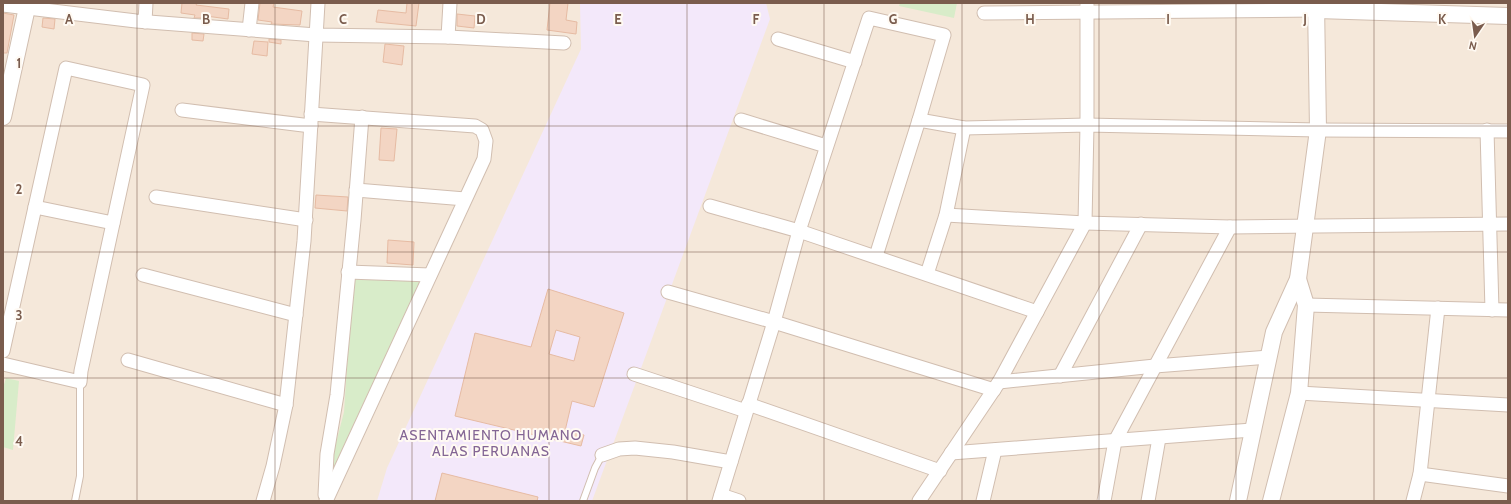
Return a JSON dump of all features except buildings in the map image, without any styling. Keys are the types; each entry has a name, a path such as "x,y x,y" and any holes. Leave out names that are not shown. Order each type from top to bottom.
{"street":[{"path":"145,22 146,3"},
{"path":"249,30 252,3"},
{"path":"263,501 273,466 286,405 306,220 318,3"},
{"path":"448,37 450,3"},
{"path":"3,5 28,5 145,22 316,35 448,37 564,43"},
{"path":"3,117 28,5"},
{"path":"1238,501 1274,332 1298,279 1318,130 1317,6"},
{"path":"984,13 1087,8 1317,6 1508,16"},
{"path":"919,501 996,386 1084,223 1087,125 1087,8"},
{"path":"739,501 720,498 774,322 799,231 869,18 944,35 876,256"},
{"path":"778,39 855,62"},
{"path":"3,351 66,68 143,85 81,371 80,382 3,364"},
{"path":"182,110 311,120 362,117 464,124 475,126 482,130 486,141 484,158 325,501"},
{"path":"325,501 326,461 337,396 362,117"},
{"path":"741,120 826,146"},
{"path":"919,120 964,128 1087,125 1318,130 1508,131"},
{"path":"927,274 946,215 964,128"},
{"path":"1487,130 1492,310"},
{"path":"356,190 465,199"},
{"path":"156,197 306,220"},
{"path":"710,206 799,231 1037,312"},
{"path":"35,207 113,224"},
{"path":"946,215 1084,223 1230,227 1508,224"},
{"path":"1060,376 1140,224"},
{"path":"1104,501 1115,441 1230,227"},
{"path":"348,272 430,274"},
{"path":"143,275 296,314"},
{"path":"1271,501 1299,393 1306,305 1298,279"},
{"path":"668,292 996,386 1060,376 1155,366 1269,357"},
{"path":"1306,305 1508,310"},
{"path":"1413,501 1420,474 1438,308"},
{"path":"128,360 286,405"},
{"path":"634,374 747,408 940,471"},
{"path":"1299,393 1508,406"},
{"path":"951,453 1252,430"},
{"path":"1148,501 1159,438"},
{"path":"602,455 619,449 635,448 673,452 730,462"},
{"path":"983,501 995,450"},
{"path":"1420,474 1508,486"}],"lane":[{"path":"76,501 80,476 80,382"},
{"path":"583,501 595,468 602,455"}],"shaded area":[{"path":"3,3 1508,3 1508,501 3,501"},
{"path":"580,3 766,3 770,19 592,501 377,501 387,468 581,49"}],"green space":[{"path":"900,3 957,3 954,18 899,6"},
{"path":"353,277 421,279 334,467 330,466 344,412"},
{"path":"6,378 19,381 13,450 3,447 3,388"}],"district":[{"name":"ASENTAMIENTO HUMANO ALAS PERUANAS","path":"491,444"}]}
